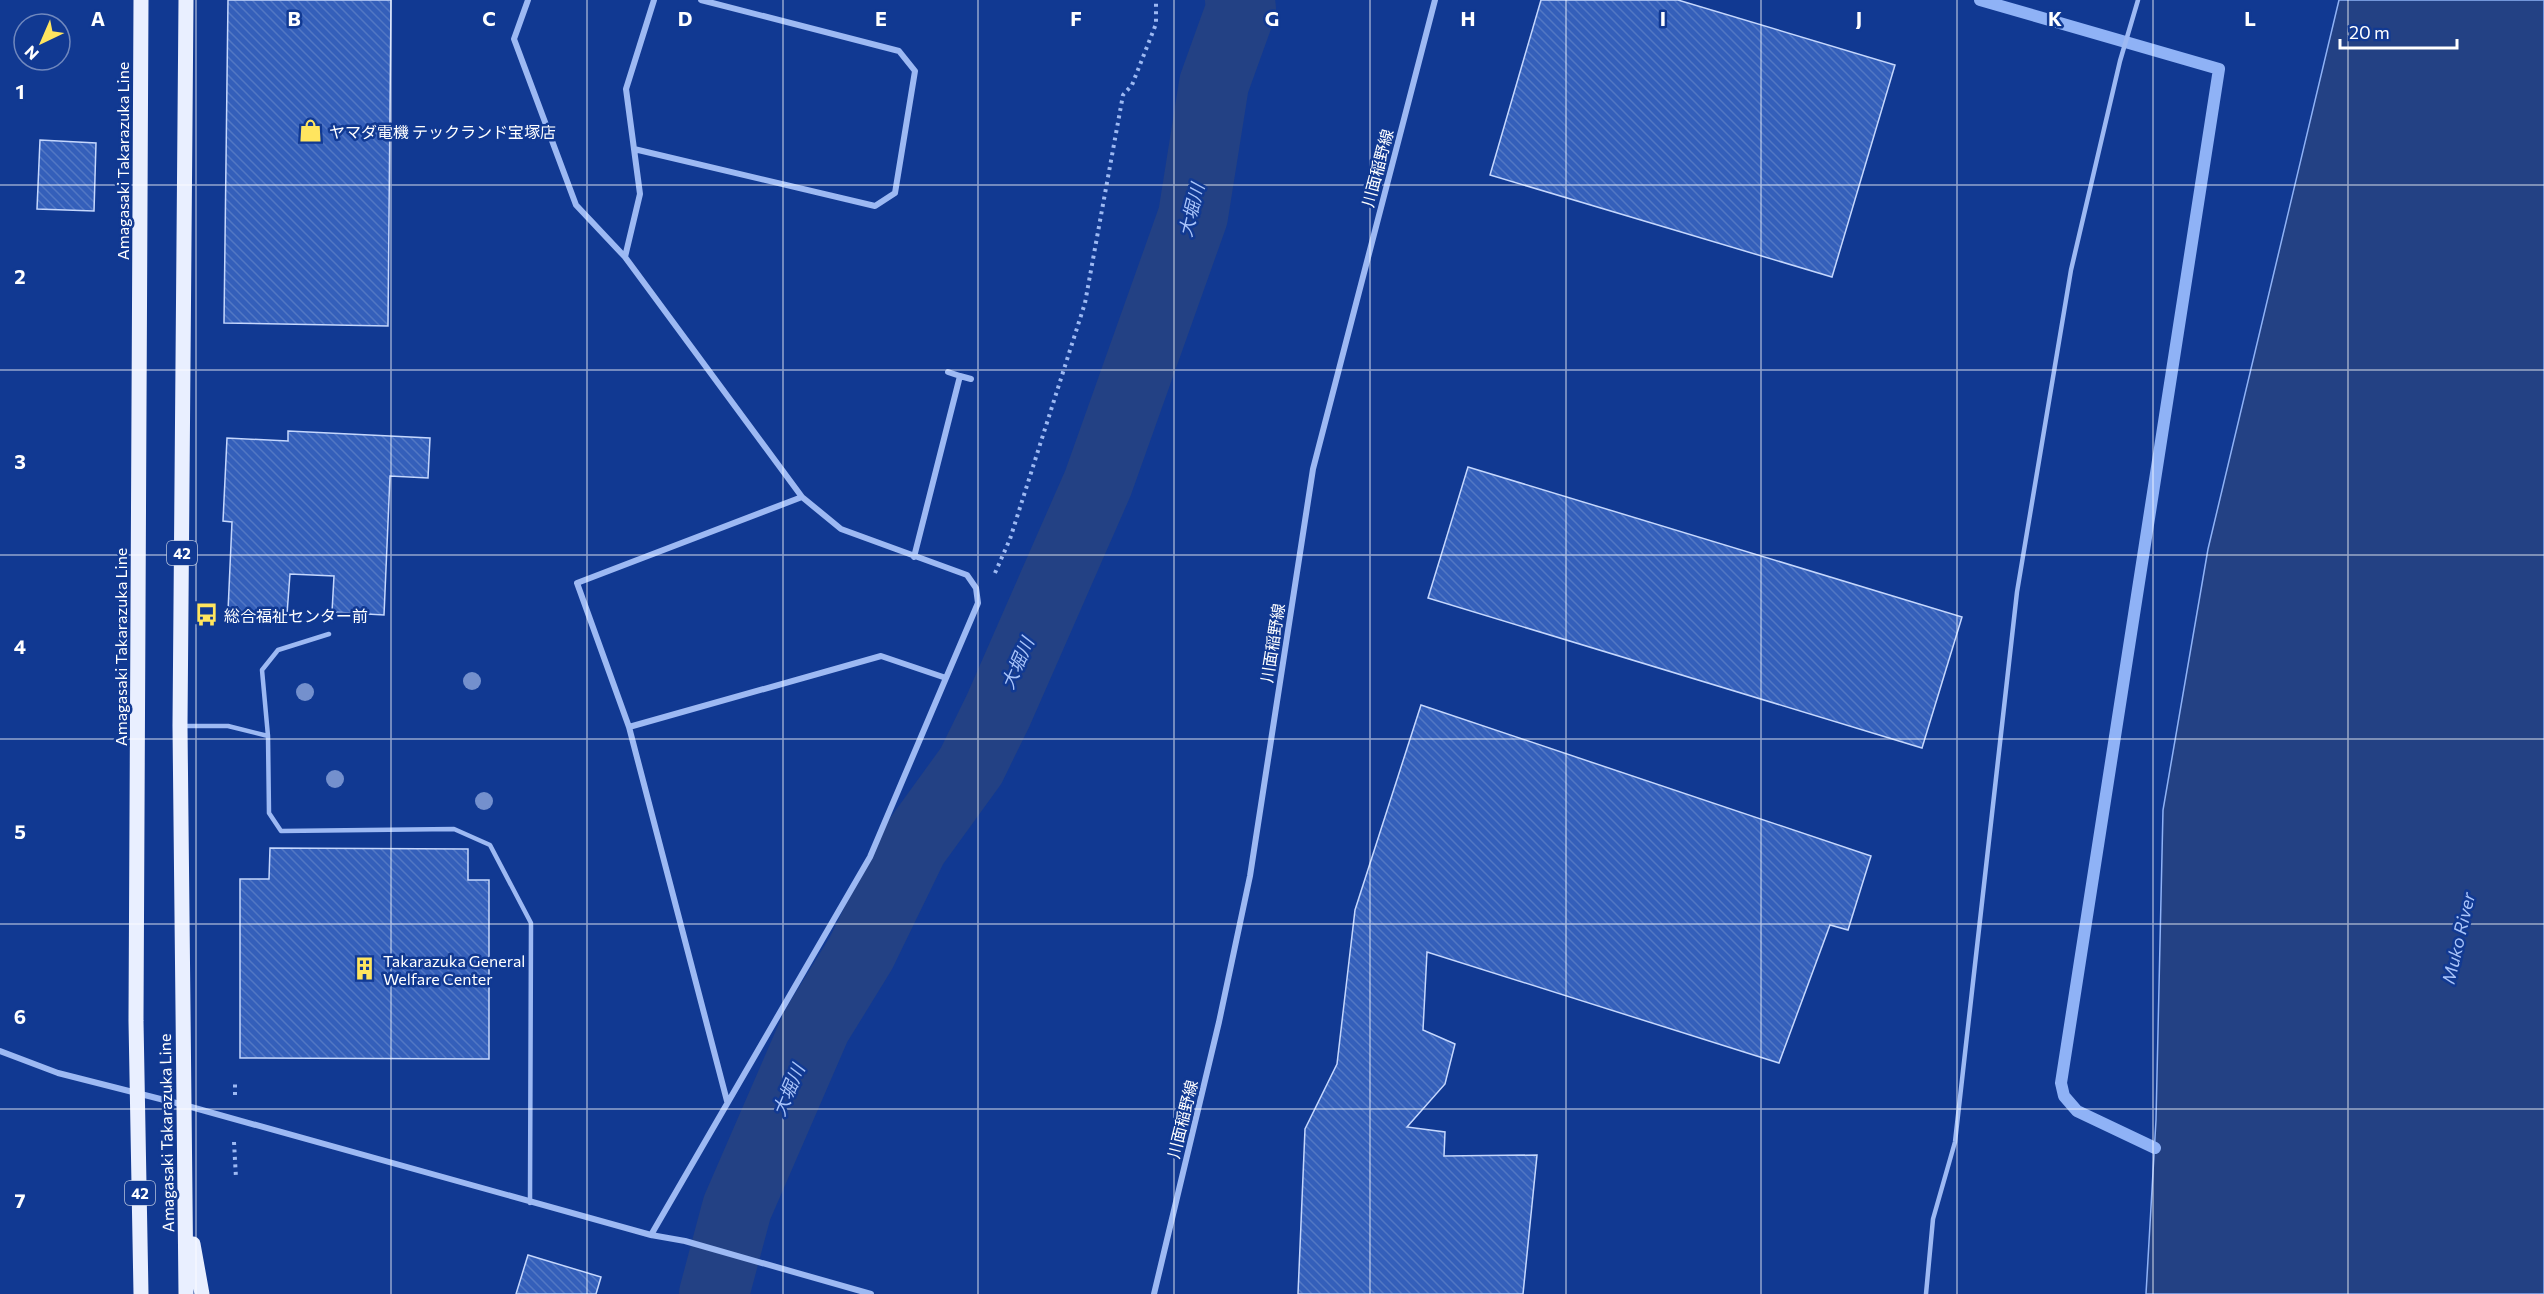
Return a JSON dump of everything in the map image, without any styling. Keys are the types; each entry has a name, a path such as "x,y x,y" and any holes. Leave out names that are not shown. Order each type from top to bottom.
{"main road":[{"name":"Amagasaki Takarazuka Line","path":"141,0 136,1009 141,1294"},
{"name":"Amagasaki Takarazuka Line","path":"186,0 180,726 186,1294"},
{"name":"42","path":"184,1197 202,1294"}],"street":[{"path":"528,0 514,39 576,205 625,257 802,497 841,530 967,575 976,588 978,603 870,857 651,1236"},
{"path":"625,257 640,194 626,89 654,0"},
{"path":"634,149 875,206 895,193 915,71 899,51 701,0"},
{"name":"川面稲野線","path":"1154,1294 1220,1022 1250,876 1313,469 1435,0"},
{"path":"948,372 971,379"},
{"path":"914,557 960,376"},
{"path":"727,1101 629,727 577,583 802,497"},
{"path":"629,727 881,656 946,678"},
{"path":"0,1051 58,1073 184,1105 651,1236 685,1241 871,1294"}],"lane":[{"path":"1926,1294 1933,1219 1955,1142 2018,591 2071,270 2121,57 2138,0"},
{"path":"329,634 278,650 262,670 268,736 269,813 281,831 454,829 490,845 531,923 531,1203"},
{"path":"180,726 228,726 268,736"}],"path":[{"path":"976,588 993,577 1010,539 1085,303 1123,95 1132,85 1156,24 1156,0"}],"water":[{"name":"Muko River","path":"2339,0 2544,0 2544,1294 2146,1294 2156,1120 2163,810 2208,549"}],"building":[{"path":"228,0 391,0 388,326 224,323"},
{"path":"1541,0 1678,0 1895,65 1832,277 1490,175"},
{"path":"40,140 96,143 94,211 37,209"},
{"path":"288,431 430,438 428,478 390,476 384,615 332,612 334,576 290,574 287,614 228,611 232,522 223,521 227,438 288,441"},
{"path":"1468,467 1962,617 1922,748 1428,598"},
{"path":"1421,705 1871,856 1848,930 1830,925 1779,1063 1427,952 1423,1030 1455,1044 1445,1084 1407,1127 1445,1132 1444,1156 1537,1155 1523,1294 1298,1294 1305,1129 1337,1064 1355,910"},
{"name":"Takarazuka General Welfare Center","path":"270,848 468,849 468,880 489,880 489,1059 240,1058 240,879 269,879"},
{"path":"528,1255 601,1277 596,1294 516,1294"}],"waterway":[{"name":"大堀川","path":"714,1294 737,1208 816,1026 861,953 913,846 971,766 998,711 1098,483 1193,216 1214,84 1241,9 1240,0"},
{"path":"1980,0 2219,69 2061,1083 2064,1096 2077,1111 2155,1148"}],"place":[{"name":"ヤマダ電機 テックランド宝塚店","path":"311,131"},
{"name":"総合福祉センター前","path":"206,615"},
{"name":"Takarazuka General Welfare Center","path":"365,969"}]}
